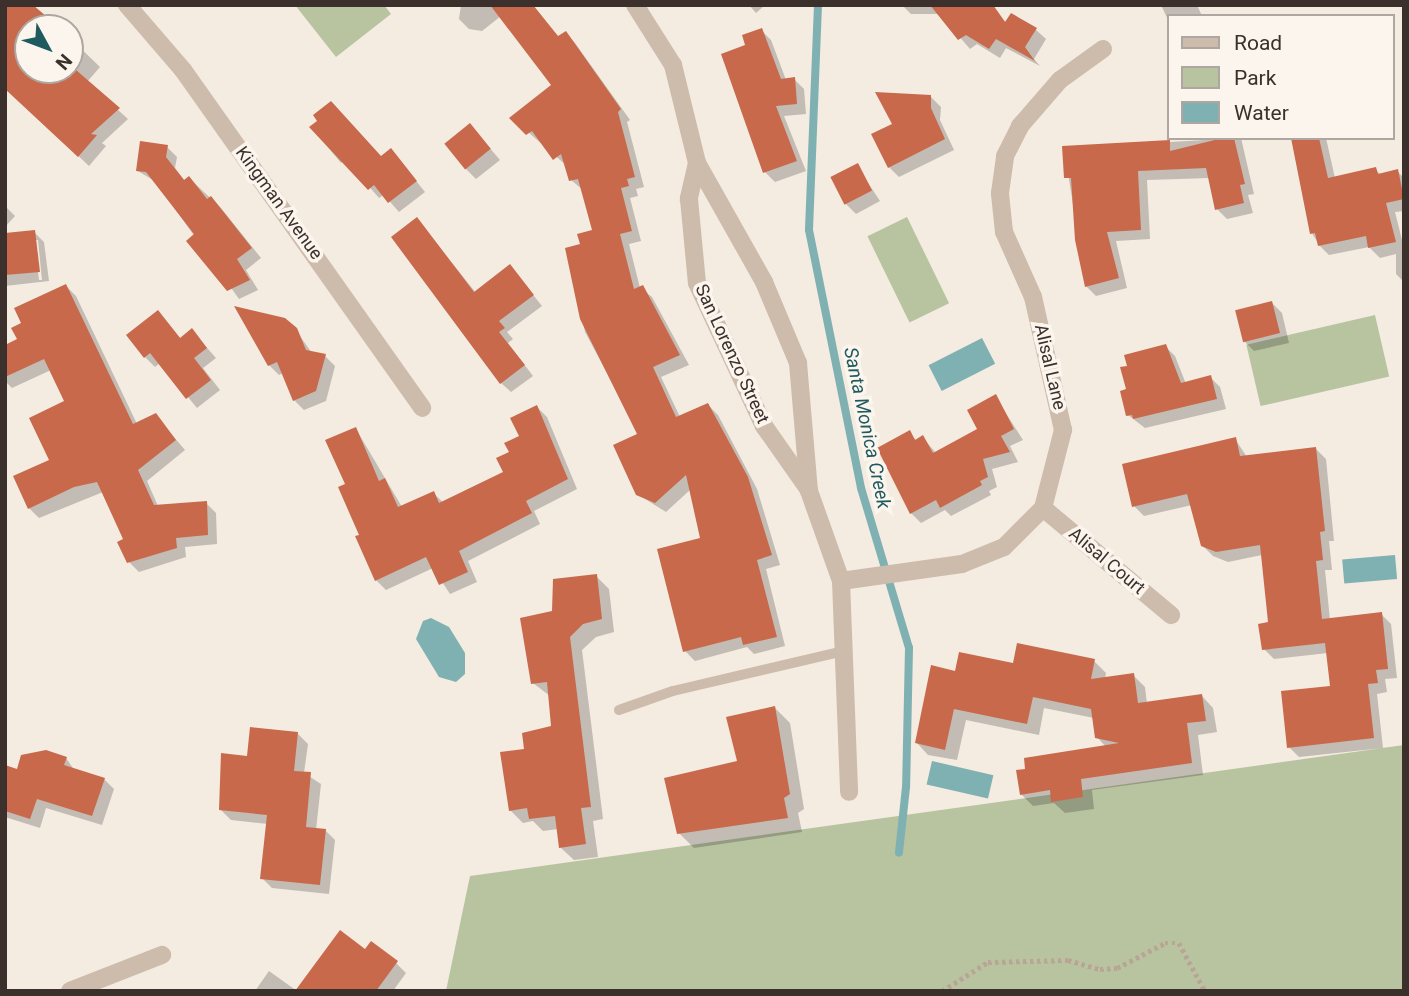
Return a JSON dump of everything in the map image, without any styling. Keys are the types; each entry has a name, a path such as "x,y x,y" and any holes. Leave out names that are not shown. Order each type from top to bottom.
{"street":[{"name":"Kingman Avenue","path":"127,5 183,70 422,408"},
{"name":"San Lorenzo Street","path":"635,5 673,65 697,163 764,282 798,363 809,491 841,581 849,792"},
{"name":"Alisal Lane","path":"1043,508 1063,430 1037,310 1004,232 1000,193 1004,156 1020,126 1060,80 1103,49"},
{"name":"San Lorenzo Street","path":"697,163 689,200 697,283 764,426 809,491"},
{"path":"841,581 962,565 1004,547 1043,508"},
{"name":"Alisal Court","path":"1043,508 1171,615"},
{"path":"70,991 162,955"}],"lane":[{"path":"619,709 673,691 844,651"}],"path":[{"path":"942,991 988,962 1068,960 1100,969 1117,968 1165,943 1179,943 1205,991"}],"green space":[{"path":"295,5 384,5 391,14 336,57"},
{"path":"907,217 949,303 910,323 867,236"},
{"path":"1375,315 1389,376 1261,406 1246,345"},
{"path":"1404,745 1404,991 446,991 470,876"}],"water":[{"path":"982,338 995,364 942,391 929,365"},
{"path":"1395,555 1397,579 1344,584 1342,560"},
{"path":"431,618 449,627 465,653 465,674 456,682 439,677 416,639 423,621"},
{"path":"932,761 993,775 988,799 927,784"}],"building":[{"path":"5,5 33,5 44,14 14,14 14,84 84,84 84,77 120,108 91,134 97,135 78,157 5,89"},
{"path":"490,5 533,5 558,36 566,31 621,109 618,112 635,177 627,179 629,186 621,188 632,231 620,234 634,289 643,285 680,355 653,367 676,417 708,403 748,477 772,555 757,560 777,637 743,645 741,637 683,652 657,549 700,538 686,475 655,503 636,495 613,445 637,434 580,319 565,248 580,244 577,234 592,230 578,179 569,181 561,154 553,160 532,131 526,135 509,118 551,85"},
{"path":"930,5 993,5 1005,22 1011,13 1037,28 1025,47 1035,61 996,39 989,49 966,35 958,40"},
{"path":"762,28 781,79 795,77 797,104 776,106 797,161 763,173 721,54 745,45 742,35"},
{"path":"875,92 931,95 931,108 945,139 888,168 871,134 892,124"},
{"path":"331,101 381,156 391,148 417,181 388,203 374,185 368,190 309,127 317,121 313,115"},
{"path":"470,123 491,149 465,169 444,144"},
{"path":"1170,140 1170,151 1215,140 1234,140 1245,184 1240,185 1244,203 1215,210 1206,168 1138,171 1141,230 1107,232 1119,278 1085,287 1075,240 1071,178 1064,178 1062,146"},
{"path":"1291,140 1319,140 1328,178 1376,167 1378,174 1398,169 1404,199 1386,203 1396,242 1368,248 1366,236 1318,246 1315,233 1310,234"},
{"path":"140,141 168,145 166,157 184,180 189,176 207,199 211,196 252,248 237,259 250,280 227,291 186,241 194,234 146,172 136,171"},
{"path":"858,163 872,191 844,205 830,177"},
{"path":"417,217 474,292 510,264 534,295 499,321 505,328 499,332 525,365 500,384 391,237"},
{"path":"35,230 40,272 5,275 5,233"},
{"path":"66,284 133,424 156,413 176,440 138,470 154,505 207,501 208,535 176,538 177,548 127,563 117,542 123,539 97,482 74,487 28,509 13,476 49,460 29,418 64,401 44,359 5,377 5,345 17,339 11,328 21,323 14,308"},
{"path":"1272,301 1280,333 1243,342 1235,310"},
{"path":"234,306 285,318 297,328 306,350 326,354 316,391 293,401 277,362 268,366"},
{"path":"158,310 180,338 192,328 207,348 194,358 211,380 186,399 150,353 144,358 126,335"},
{"path":"1166,344 1181,383 1211,375 1217,399 1133,419 1132,415 1126,416 1120,391 1126,389 1120,367 1127,366 1124,355"},
{"path":"996,394 1014,429 1001,436 1010,452 983,459 988,477 980,481 982,485 940,508 936,500 910,514 877,448 910,430 915,440 923,435 933,453 977,429 967,410"},
{"path":"537,405 568,479 526,501 532,513 459,551 468,572 439,585 426,557 375,581 355,536 359,535 338,487 345,484 325,440 356,427 379,481 385,478 398,507 434,491 439,503 503,472 496,458 509,452 504,443 519,436 510,418"},
{"path":"1236,437 1240,456 1316,447 1325,531 1320,532 1323,560 1316,561 1322,619 1382,612 1388,669 1376,670 1378,683 1368,684 1374,738 1287,748 1281,691 1330,686 1325,643 1262,650 1258,624 1268,622 1260,545 1216,552 1201,546 1187,494 1132,507 1122,464"},
{"path":"597,574 602,619 583,624 570,637 591,807 581,808 586,844 559,848 555,816 529,819 527,808 509,811 500,752 524,749 522,733 551,726 547,682 531,684 520,618 552,611 553,579"},
{"path":"1017,643 1095,659 1091,679 1134,673 1138,703 1202,694 1206,721 1187,723 1192,763 1081,779 1083,797 1051,802 1050,790 1020,795 1016,770 1025,769 1024,758 1119,743 1095,738 1091,709 1033,697 1027,724 954,709 945,750 915,743 931,665 955,671 959,652 1013,663"},
{"path":"775,706 790,794 784,798 788,818 677,834 664,778 737,761 726,717"},
{"path":"250,727 298,732 294,771 311,772 306,827 326,829 320,885 260,879 267,815 219,810 221,753 247,756"},
{"path":"46,750 67,757 64,765 105,778 92,816 37,799 30,819 5,811 5,765 17,769 21,755"},
{"path":"340,930 365,949 371,941 398,961 376,991 295,991"}],"waterway":[{"name":"Santa Monica Creek","path":"818,5 809,230 861,488 909,648 906,787 899,853"}]}
